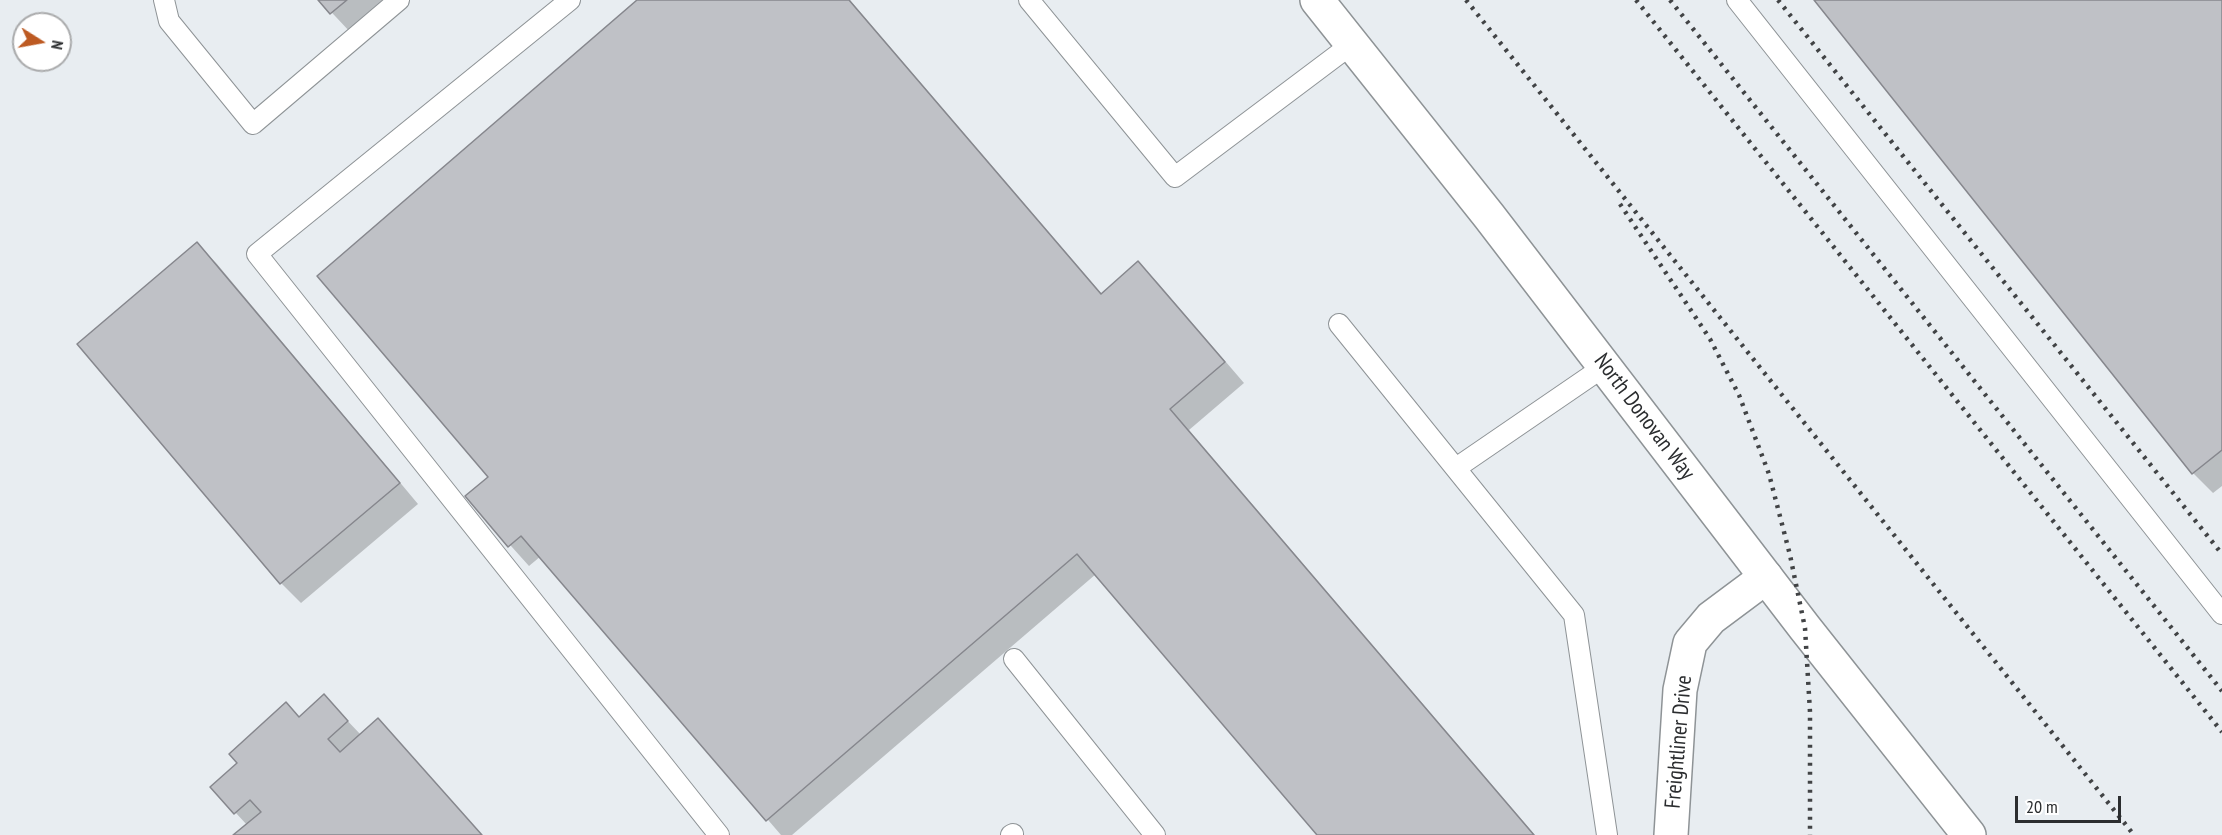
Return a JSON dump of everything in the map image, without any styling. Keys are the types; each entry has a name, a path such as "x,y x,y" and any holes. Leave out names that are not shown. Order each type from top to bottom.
{"street":[{"name":"North Donovan Way","path":"1317,0 1969,835"},
{"name":"Freightliner Drive","path":"1671,835 1680,690 1690,644 1711,618 1766,577"}],"lane":[{"path":"164,0 169,21 253,124 399,0"},
{"path":"570,0 256,254 719,835"},
{"path":"1029,0 1175,177 1352,44"},
{"path":"1737,0 2222,614"},
{"path":"1339,324 1574,615 1607,835"},
{"path":"1456,468 1605,366"},
{"path":"1014,659 1155,835"}],"building":[{"path":"318,0 347,0 330,14"},
{"path":"637,0 849,0 1101,294 1138,261 1225,362 1170,409 1534,835 1317,835 1077,554 766,821 521,536 508,547 465,496 488,477 317,276"},
{"path":"1814,0 2222,0 2222,450 2192,474"},
{"path":"197,242 400,483 280,584 77,344"},
{"path":"324,694 348,721 328,739 340,752 378,718 482,835 233,835 261,812 250,800 234,814 210,787 237,763 229,754 286,702 299,717"}],"railway":[{"path":"1466,0 2134,835"},
{"path":"1636,0 2222,732"},
{"path":"1670,0 2222,691"},
{"path":"1778,0 2222,554"},
{"path":"1620,204 1710,339 1739,395 1769,474 1790,555 1805,628 1810,712 1810,835"}]}
